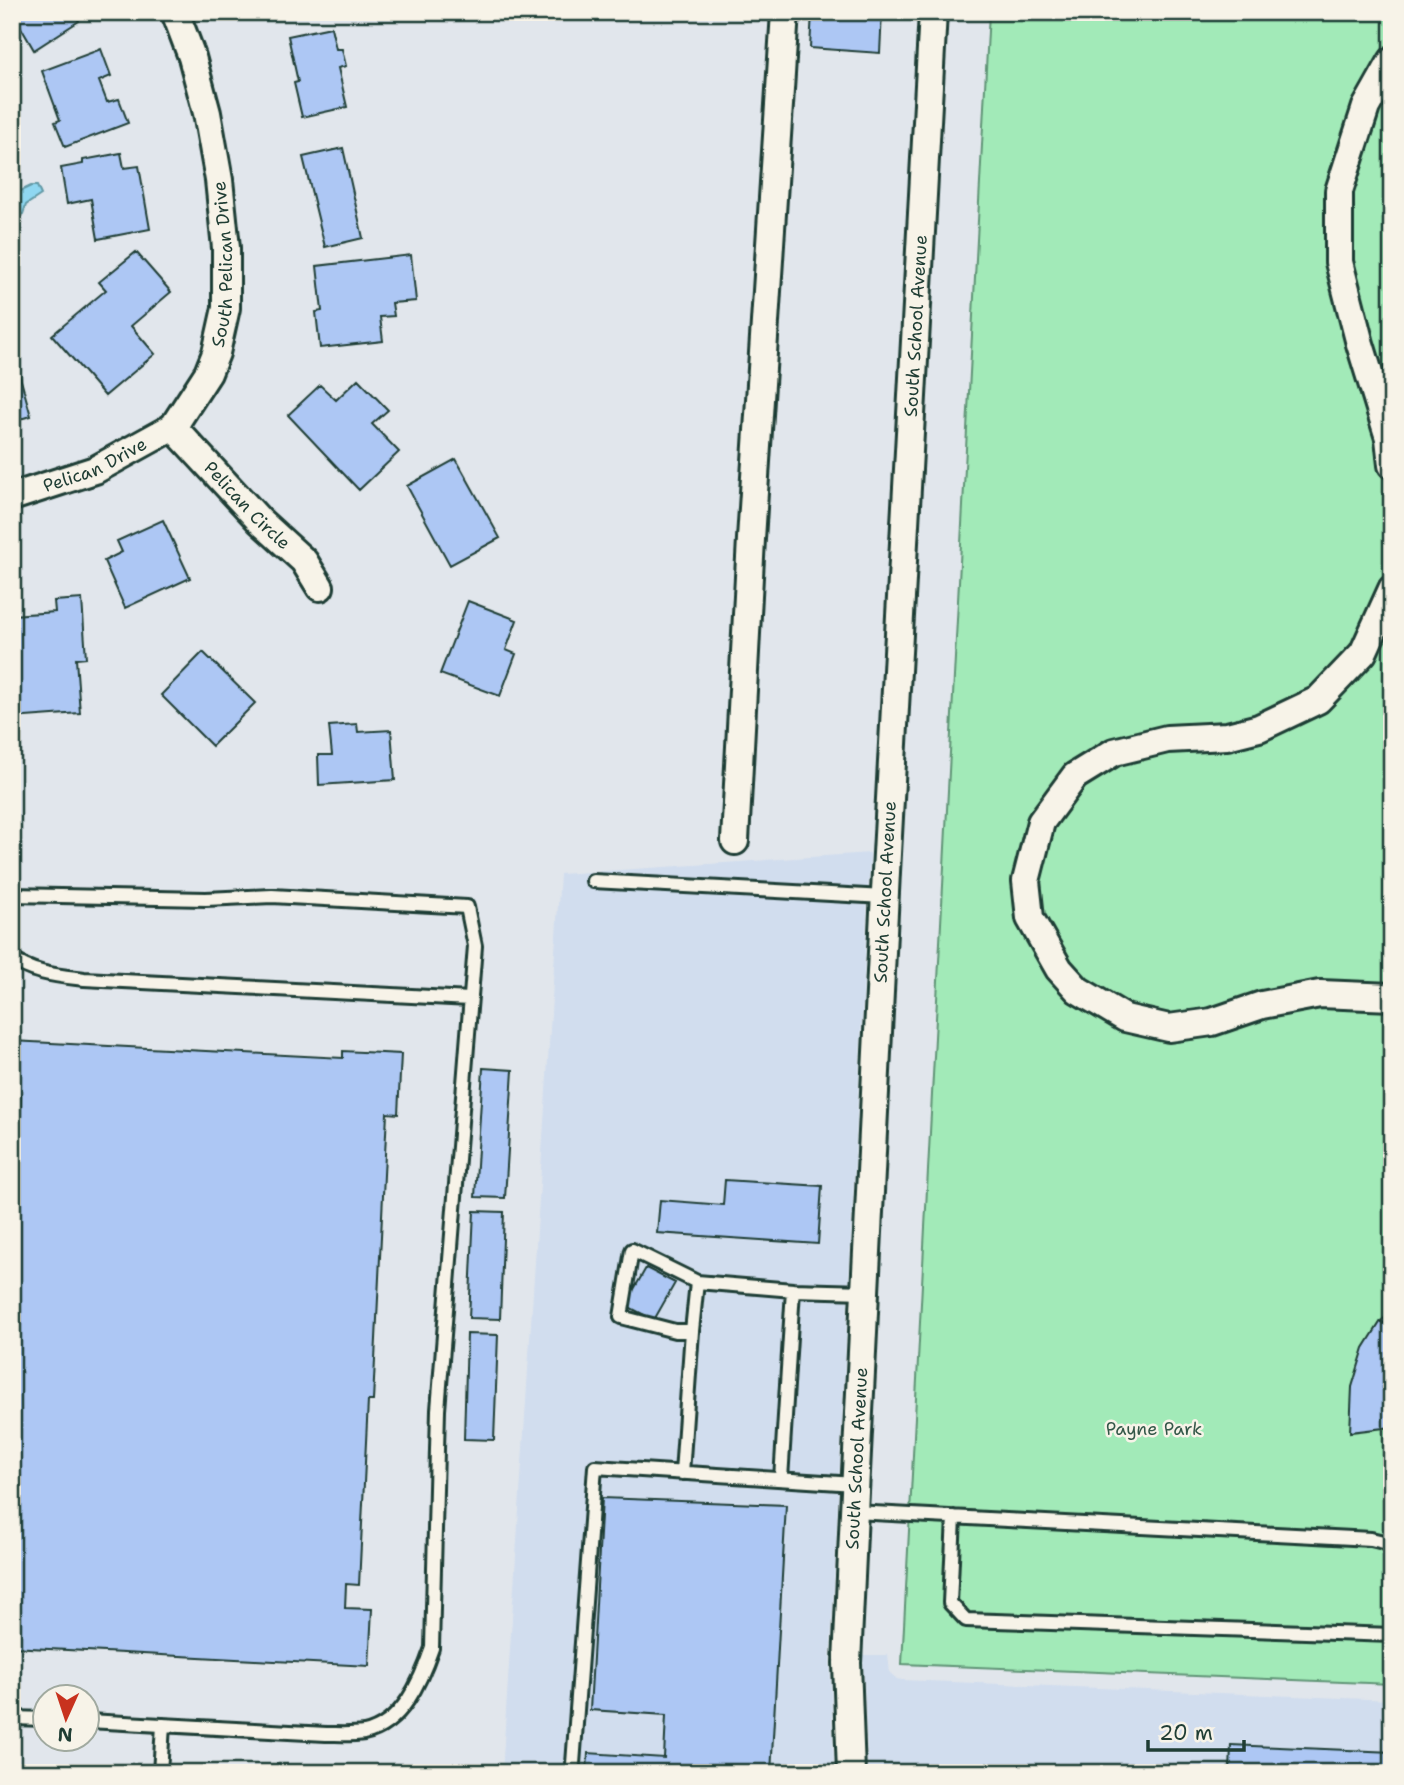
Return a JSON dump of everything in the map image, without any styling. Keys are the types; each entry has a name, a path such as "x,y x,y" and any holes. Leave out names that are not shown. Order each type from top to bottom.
{"street":[{"name":"South Pelican Drive","path":"173,428 208,373 216,353 226,308 226,248 219,180 207,113 192,57 175,12"},
{"path":"735,841 751,540 785,12"},
{"name":"South School Avenue","path":"851,1773 847,1663 855,1484 884,897 933,12"},
{"path":"1392,61 1366,107 1339,191 1339,262 1360,344 1389,438 1392,465"},
{"name":"Pelican Drive","path":"12,497 95,470 173,428"},
{"name":"Pelican Circle","path":"173,428 260,521 304,561 320,587"},
{"path":"1392,589 1363,653 1318,700 1259,729 1227,736 1167,739 1114,751 1075,776 1041,822 1026,881 1030,918 1059,969 1078,990 1125,1018 1169,1028 1212,1022 1262,1005 1320,993 1392,997"}],"lane":[{"path":"593,881 884,897"},
{"path":"12,895 206,899 272,896 467,907 475,946 438,1410 432,1648 421,1678 396,1716 365,1733 326,1734 102,1722"},
{"path":"12,958 19,964 50,974 84,979 470,999"},
{"path":"692,1331 675,1331 621,1317 632,1251 697,1282 793,1290 865,1292"},
{"path":"682,1473 697,1282"},
{"path":"781,1479 793,1290"},
{"path":"573,1764 595,1467 855,1484"},
{"path":"854,1512 1371,1539 1392,1544"},
{"path":"954,1517 950,1603 966,1620 1392,1635"},
{"path":"12,1718 32,1719"},
{"path":"160,1773 163,1725"}],"shaded area":[{"path":"870,853 830,1662 834,1773 502,1773 560,874"},
{"path":"863,1655 888,1655 890,1673 902,1680 1392,1700 1392,1773 868,1773"}],"green space":[{"name":"Payne Park","path":"989,12 1392,12 1392,1684 902,1664"}],"water":[{"path":"37,186 41,195 26,205 23,214 12,218 12,195"}],"building":[{"path":"12,12 73,12 79,21 34,50"},
{"path":"812,12 882,12 880,53 810,48"},
{"path":"331,27 336,49 342,49 346,66 338,68 347,107 302,117 288,36"},
{"path":"101,49 111,76 99,81 107,102 119,99 128,123 65,147 55,122 60,120 42,71"},
{"path":"343,148 363,238 325,247 303,157"},
{"path":"121,153 124,168 139,166 150,229 98,239 91,199 67,204 61,168 83,164 83,160"},
{"path":"136,252 171,292 131,326 155,354 105,396 52,335 106,290 99,282"},
{"path":"411,255 416,301 392,303 394,316 380,317 383,341 320,348 316,312 322,311 317,266"},
{"path":"12,361 14,367 17,366 31,416 12,421"},
{"path":"358,379 388,410 372,424 399,452 359,490 288,415 320,385 336,400"},
{"path":"456,459 500,538 450,565 407,486"},
{"path":"163,520 190,578 125,608 104,561 122,552 117,541"},
{"path":"82,599 86,658 76,659 80,713 12,718 12,615 55,612 54,601"},
{"path":"468,601 517,620 506,650 516,654 500,696 440,674"},
{"path":"203,652 255,703 212,746 161,695"},
{"path":"357,724 358,732 391,730 395,780 319,785 318,755 332,755 329,726"},
{"path":"12,1041 343,1058 343,1051 401,1054 398,1114 387,1113 373,1401 368,1401 359,1585 346,1584 345,1608 372,1609 369,1666 12,1647 12,1121 20,1121 21,1095 12,1095"},
{"path":"483,1068 513,1070 505,1198 475,1197"},
{"path":"725,1180 822,1186 818,1244 657,1233 660,1200 723,1205"},
{"path":"474,1211 504,1212 500,1319 469,1318"},
{"path":"646,1268 675,1283 654,1320 625,1305"},
{"path":"1392,1311 1392,1328 1381,1321"},
{"path":"1381,1321 1392,1328 1392,1427 1350,1432 1352,1387 1364,1348"},
{"path":"467,1334 498,1335 494,1440 464,1439"},
{"path":"602,1498 786,1505 771,1773 587,1773 588,1753 664,1758 666,1715 590,1710"},
{"path":"1231,1745 1392,1752 1392,1773 1230,1773"}]}
